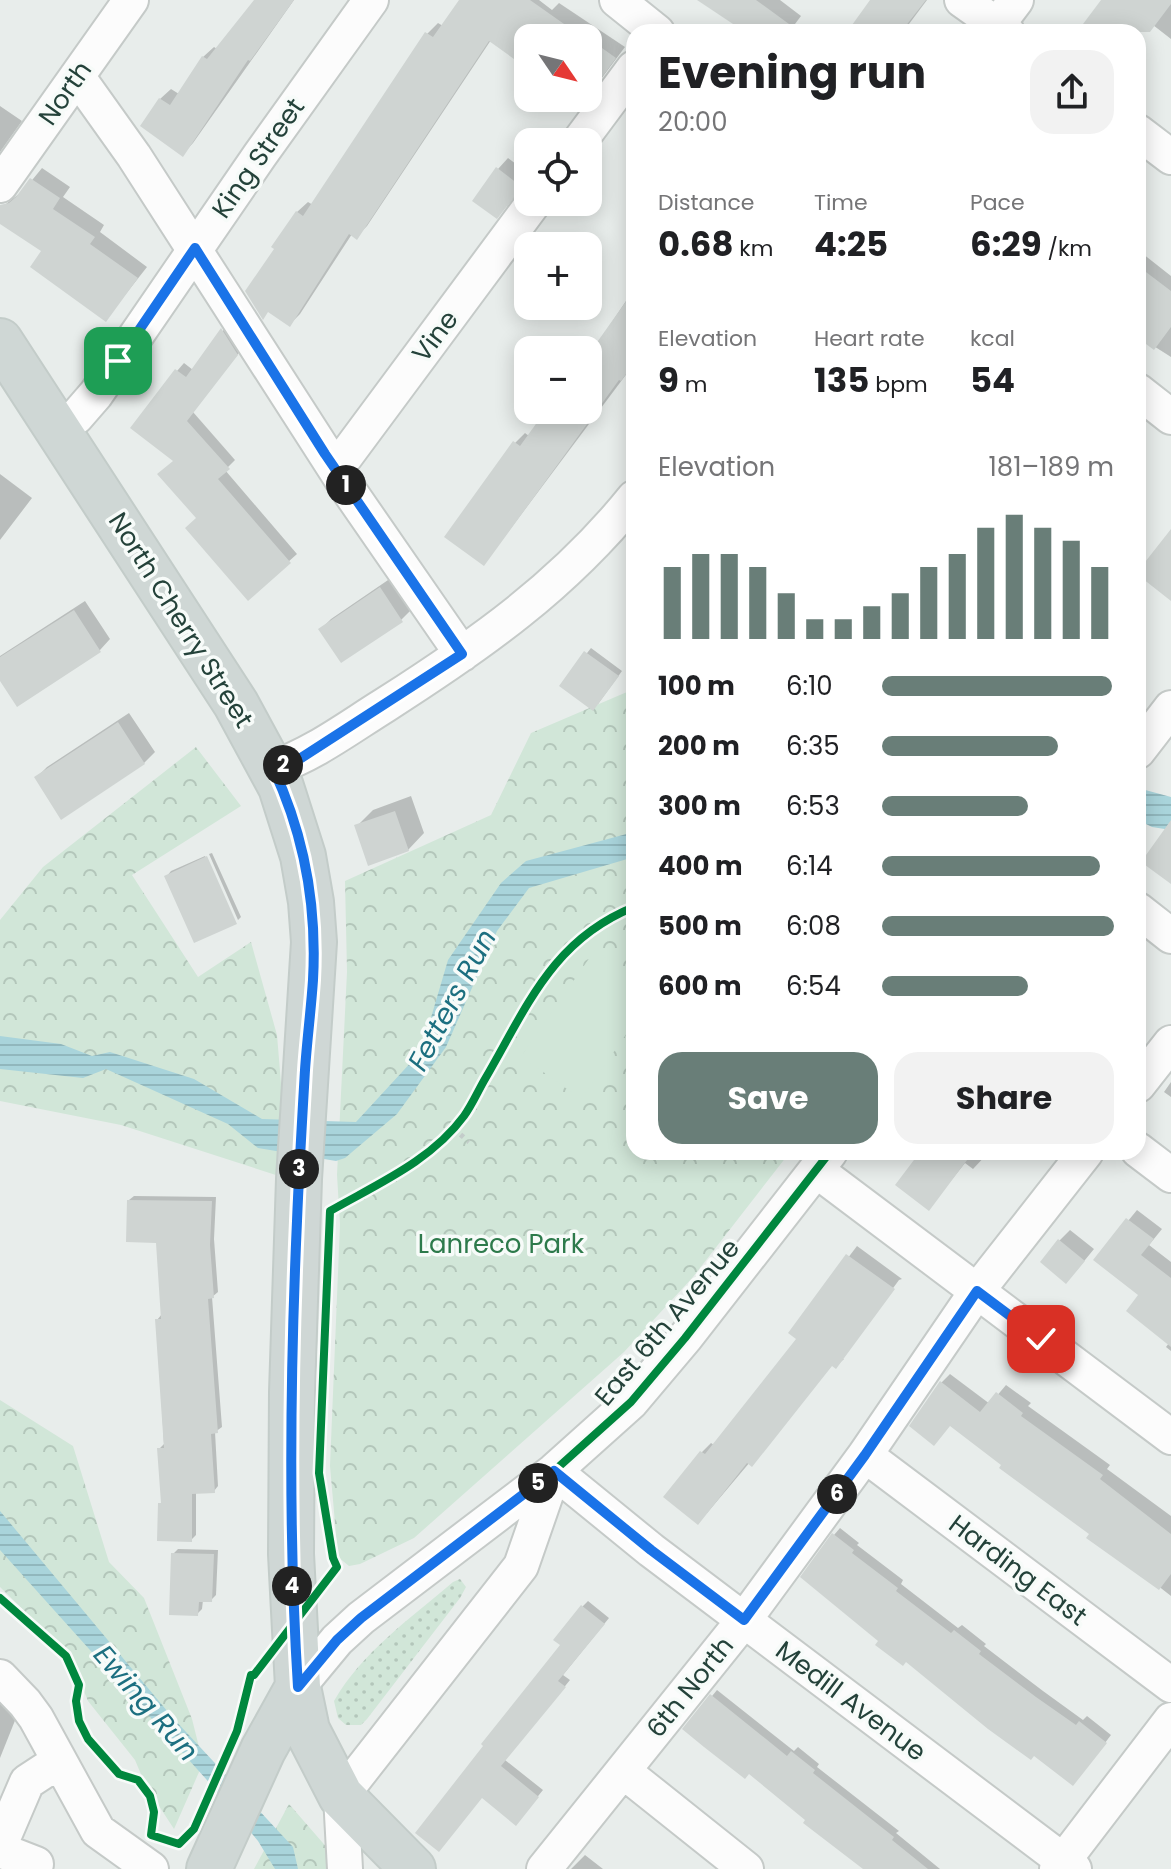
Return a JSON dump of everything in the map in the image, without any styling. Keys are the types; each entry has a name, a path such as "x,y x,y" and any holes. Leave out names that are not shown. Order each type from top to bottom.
{"main road":[{"name":"North Cherry Street","path":"0,341 236,704 273,768 292,816 303,856 311,902 313,979 299,1179 290,1474 291,1570 298,1687 307,1730 341,1796 413,1869"},
{"path":"209,1868 263,1750 298,1687"}],"street":[{"name":"North","path":"0,185 131,0"},
{"name":"King Street","path":"58,428 76,417 96,394 371,0"},
{"path":"617,0 647,24"},
{"path":"962,0 1003,22"},
{"path":"77,76 195,248 336,469 462,654"},
{"path":"589,128 626,79"},
{"path":"1146,138 1171,157"},
{"name":"Vine","path":"336,469 524,216"},
{"path":"1146,397 1171,417"},
{"path":"273,768 301,758 507,623 566,573 626,507"},
{"path":"1146,741 1171,708"},
{"path":"1146,916 1171,936"},
{"path":"1146,1075 1171,1043"},
{"path":"1146,1156 1171,1175"},
{"name":"6th North","path":"544,1869 744,1620 865,1455 977,1291 1080,1160"},
{"path":"823,1161 977,1291 1171,1437"},
{"name":"East 6th Avenue","path":"298,1687 337,1640 361,1618 554,1471 631,1402 823,1161"},
{"name":"Harding East","path":"865,1455 1171,1685"},
{"name":"East 6th Avenue","path":"341,1796 521,1566 554,1471"},
{"name":"Medill Avenue","path":"554,1471 651,1550 1065,1866"},
{"path":"0,1677 25,1703 98,1831 151,1869"},
{"path":"1065,1866 1171,1720"},
{"path":"36,1864 0,1848 27,1782 59,1761"},
{"path":"623,1771 746,1869"},
{"path":"341,1796 345,1869"}],"path":[{"path":"445,1137 464,1117"},
{"path":"453,1128 469,1142"}],"green space":[{"name":"Lanreco Park","path":"626,692 626,1160 784,1160 693,1277 624,1352 414,1538 360,1564 349,1566 338,1557 330,1466 340,1224 337,1175 347,972 345,881 491,815 531,733"},
{"path":"196,747 241,806 132,875 198,977 251,942 277,1035 282,1177 121,1125 0,1101 0,920 43,867"},
{"path":"595,950 626,972 626,1034 581,1099 521,1056"},
{"path":"0,1400 73,1446 109,1562 144,1598 192,1719 203,1763 174,1829 146,1786 135,1760 88,1701 69,1655 0,1587"},
{"path":"460,1579 466,1587 460,1598 367,1719 361,1725 346,1725 338,1718 334,1701 345,1683 388,1637"},
{"path":"289,1804 329,1850 329,1869 254,1869"}],"water":[{"path":"1146,790 1171,797 1171,830 1146,824"},
{"name":"Fetters Run","path":"626,834 626,859 529,888 497,931 446,1047 397,1114 345,1158 336,1161 258,1148 228,1124 106,1069 83,1078 0,1069 0,1036 61,1044 92,1056 110,1052 194,1079 262,1119 356,1122 426,1046 448,960 501,883 526,861"},
{"name":"Ewing Run","path":"0,1511 173,1718 293,1847 298,1869 275,1869 258,1841 206,1779 0,1550"}],"building":[{"path":"254,0 294,0 248,60 183,157 140,126 159,98 170,105 202,56 207,59"},
{"path":"459,0 530,0 564,24 514,24 514,59 489,41 357,240 349,234 290,327 268,312 263,320 245,291 274,249 271,247 296,211 303,216 425,32 433,37"},
{"path":"697,0 756,0 789,24 733,24"},
{"path":"870,0 926,0 907,24 853,24"},
{"path":"1101,0 1171,0 1150,32 1146,32 1146,24 1083,24"},
{"path":"602,48 616,58 602,77"},
{"path":"496,167 514,181 514,197 497,219 472,201"},
{"path":"30,178 60,198 53,209 95,237 90,244 138,278 106,322 30,267 41,251 0,224 0,205 16,197"},
{"path":"1146,272 1171,291 1171,327 1154,350 1146,344"},
{"path":"626,301 626,374 602,403 601,336"},
{"path":"221,328 238,355 187,421 230,469 218,479 291,563 248,601 185,528 196,518 157,474 173,461 130,428 175,369 186,377"},
{"path":"536,424 587,424 484,566 444,537 513,441 520,446"},
{"path":"1171,529 1171,601 1146,581 1146,561"},
{"path":"380,587 403,622 341,663 318,629"},
{"path":"74,610 101,652 17,707 0,681 0,657"},
{"path":"584,651 619,676 593,711 559,686"},
{"path":"118,722 145,764 61,820 34,777"},
{"path":"395,811 409,851 368,866 354,825"},
{"path":"1171,820 1171,884 1146,866 1146,855"},
{"path":"207,856 237,924 194,943 164,876"},
{"path":"914,1160 967,1160 929,1211 895,1185"},
{"path":"127,1200 212,1201 210,1245 214,1298 208,1299 218,1433 211,1434 215,1493 192,1494 192,1542 157,1541 158,1503 161,1503 157,1448 164,1448 155,1319 161,1319 156,1243 126,1242"},
{"path":"1126,1218 1154,1239 1141,1255 1171,1278 1171,1347 1126,1311 1138,1295 1093,1260"},
{"path":"1058,1239 1085,1261 1066,1284 1040,1262"},
{"path":"846,1254 895,1289 836,1369 832,1366 752,1467 747,1463 698,1525 663,1497 700,1451 705,1454 796,1339 788,1333"},
{"path":"940,1381 980,1412 996,1392 1023,1413 1021,1416 1103,1475 1100,1479 1171,1534 1171,1574 1159,1590 1086,1538 1089,1534 999,1468 1001,1465 950,1426 934,1446 909,1426"},
{"path":"832,1533 854,1550 852,1553 898,1588 896,1591 951,1633 954,1630 981,1651 979,1654 1036,1697 1076,1725 1079,1721 1107,1743 1073,1786 1034,1756 1031,1760 988,1729 906,1662 903,1666 875,1645 878,1641 800,1577"},
{"path":"171,1553 214,1554 212,1602 199,1602 198,1616 169,1615"},
{"path":"581,1605 605,1624 558,1681 566,1687 501,1766 539,1797 516,1826 482,1798 439,1852 415,1833 560,1645 553,1640"},
{"path":"710,1694 787,1756 791,1751 815,1770 813,1773 894,1837 892,1840 928,1869 863,1869 803,1823 805,1820 749,1774 745,1779 704,1747 682,1729"}],"cycle path":[{"path":"0,1598 66,1656 79,1685 76,1701 79,1721 88,1739 119,1774 138,1780 150,1796 154,1812 151,1835 179,1844 194,1829 237,1731 251,1675 337,1567 319,1473 330,1211 419,1159 451,1132 470,1107 544,978 582,938 626,911"},
{"path":"298,1687 337,1640 361,1618 554,1471 631,1402 824,1160"}],"route":[{"path":"118,361 195,248 325,454 462,654 301,758 273,768 292,816 303,856 314,942 299,1179 290,1474 298,1687 337,1640 361,1618 554,1471 744,1620 865,1455 977,1291 1041,1339"}]}
